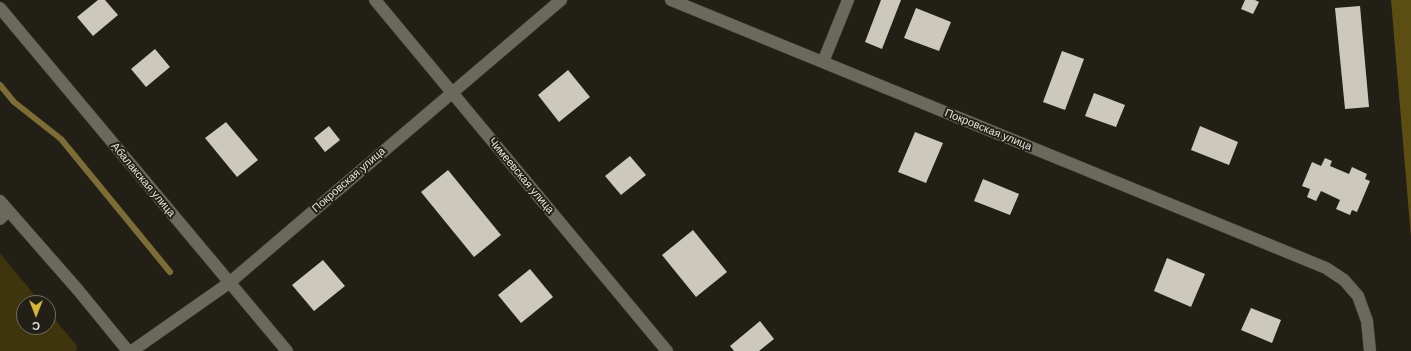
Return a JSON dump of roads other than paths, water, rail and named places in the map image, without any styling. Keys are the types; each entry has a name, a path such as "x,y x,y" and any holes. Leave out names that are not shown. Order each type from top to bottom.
{"street":[{"name":"Чимеевская улица","path":"375,0 668,351"},
{"name":"Покровская улица","path":"132,351 230,283 561,0"},
{"name":"Покровская улица","path":"671,0 1305,259 1335,273 1344,280 1358,296 1367,322 1370,351"},
{"path":"823,62 848,0"},
{"name":"Абалакская улица","path":"0,8 287,351"},
{"path":"0,201 4,215 78,290 128,351"}],"waterway":[{"path":"0,85 14,102 61,139 170,272"}]}
